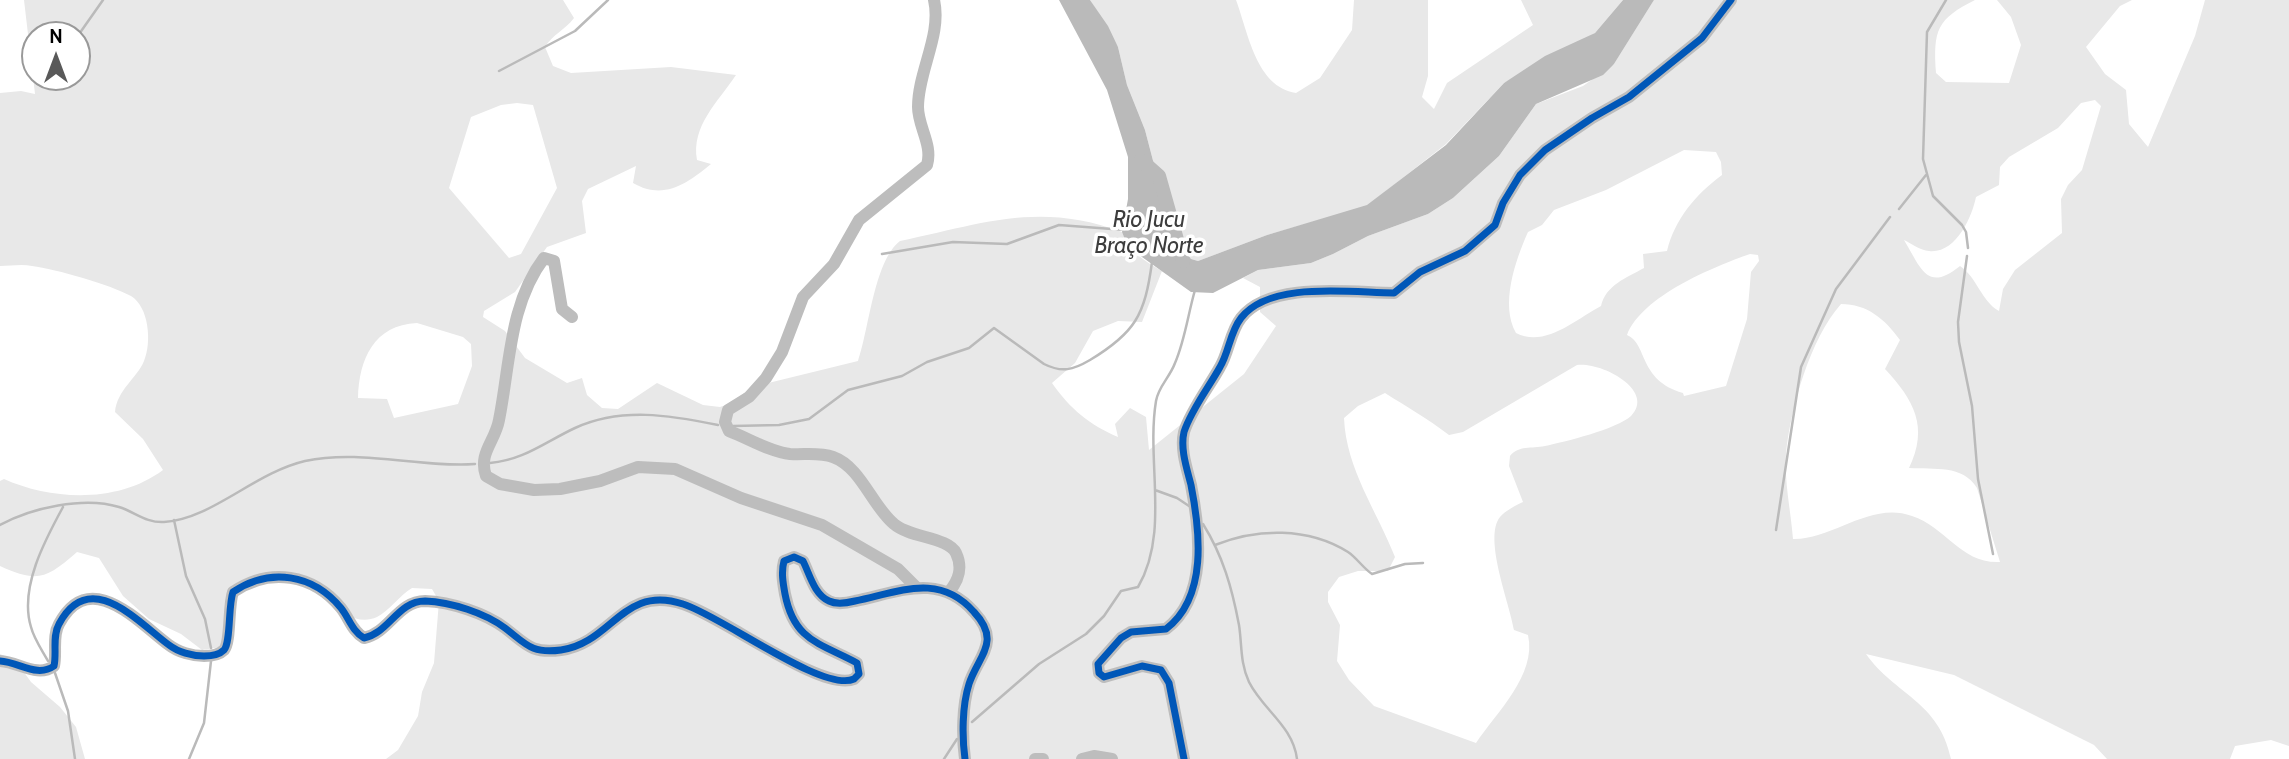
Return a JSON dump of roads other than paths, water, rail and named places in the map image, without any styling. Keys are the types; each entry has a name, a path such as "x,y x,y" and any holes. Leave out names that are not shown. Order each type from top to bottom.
{"street":[{"path":"934,0 935,25 917,106 928,146 927,165 859,220 834,264 803,298 782,352 766,378 749,397 728,410 725,422 729,431 787,454 831,456 840,460 858,478 893,523 909,535 943,542 953,548 960,567 956,583 949,593"},
{"path":"1184,759 1169,683 1161,670 1142,666 1104,677 1099,673 1098,664 1121,638 1131,632 1166,629 1185,608 1194,584 1199,549 1196,510 1184,456 1184,433 1223,363 1242,316 1258,306 1301,292 1367,290 1394,293 1420,272 1465,251 1495,225 1503,203 1520,175 1545,150 1629,97 1702,38 1731,0"},
{"path":"572,317 562,309 554,261 544,258 533,272 512,338 499,422 484,454 486,476 500,484 534,489 560,489 600,481 638,467 675,469 741,498 822,525 898,569 916,587"},
{"path":"0,661 41,672 54,666 55,634 64,617 70,609 86,601 100,600 119,605 170,646 189,654 214,656 226,647 233,592 275,577 292,576 323,590 342,609 357,634 364,638 374,636 413,603 426,601 469,610 504,628 521,644 536,650 562,650 581,644 632,605 653,599 670,599 691,606 757,640 794,665 841,682 855,679 859,667 808,639 797,628 789,612 782,571 784,561 794,557 803,561 817,592 829,602 842,604 916,587 932,586 949,593 976,613 985,628 988,643 969,683 965,702 965,759"},
{"path":"1082,759 1102,756 1112,759"},
{"path":"1035,759 1043,759"}],"water":[{"name":"Rio Jucu Braço Norte","path":"1059,0 1090,0 1108,26 1118,47 1127,85 1145,130 1168,218 1178,241 1191,259 1198,261 1267,235 1367,205 1446,145 1504,83 1545,56 1595,33 1623,0 1654,0 1614,64 1603,75 1536,104 1499,156 1453,198 1428,214 1368,236 1311,263 1258,270 1213,293 1191,292 1128,247 1122,232 1128,199 1128,157 1107,90"}],"waterway":[{"path":"88,21 103,0"},
{"path":"499,71 575,31 608,0"},
{"path":"1946,0 1927,32 1923,159 1933,196 1962,225 1966,232 1968,248"},
{"name":"Rio Jucu Braço Norte","path":"1141,160 1159,176 1183,261"},
{"path":"1899,209 1926,175"},
{"path":"1776,530 1801,367 1836,289 1890,217"},
{"path":"882,254 953,242 1007,244 1059,225 1125,230"},
{"path":"1967,256 1958,322 1959,342 1972,406 1978,479 1993,554"},
{"path":"733,426 779,425 809,419 848,390 902,376 927,362 969,348 994,328 1050,367 1067,369 1078,366 1118,341 1128,331 1146,296 1152,262"},
{"path":"972,722 1039,664 1086,634 1104,616 1121,591 1138,587 1148,566 1153,543 1156,401 1178,354 1195,290"},
{"path":"490,463 524,454 575,428 610,417 664,416 718,425"},
{"path":"0,525 27,513 74,503 119,507 158,522 182,519 216,505 286,467 326,458 475,464"},
{"path":"1155,490 1177,498 1189,506"},
{"path":"48,661 32,631 28,596 36,565 63,507"},
{"path":"174,520 186,576 205,619 211,648"},
{"path":"1203,524 1216,548 1230,585 1246,675 1255,692 1290,737 1297,759"},
{"path":"1215,545 1248,535 1299,534 1333,544 1351,554 1372,574 1405,564 1423,563"},
{"path":"189,759 204,723 211,661"},
{"path":"55,673 68,711 75,759"},
{"path":"944,759 957,739"}]}
